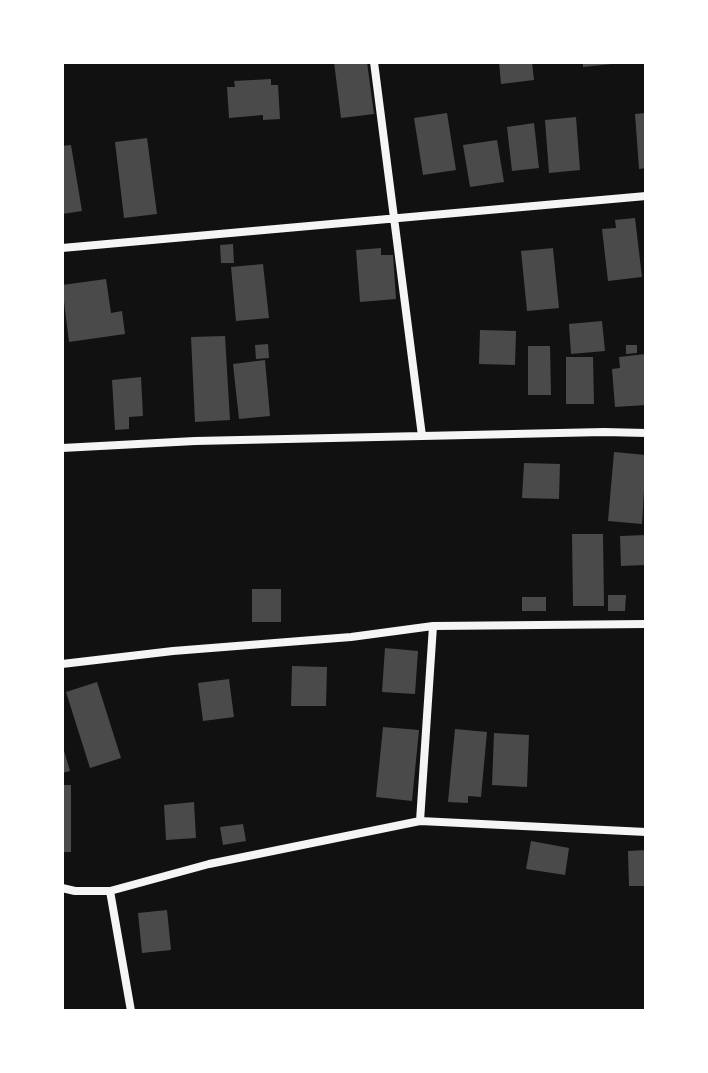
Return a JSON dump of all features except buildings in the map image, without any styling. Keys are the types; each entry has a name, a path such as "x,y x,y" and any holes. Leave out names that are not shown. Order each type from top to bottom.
{"street":[{"path":"374,62 422,436"},
{"path":"62,248 646,196"},
{"path":"62,448 195,441 646,433"},
{"path":"62,664 173,651 351,637 433,626 646,624"},
{"path":"420,821 433,626"},
{"path":"62,888 110,891 209,864 420,821 646,832"},
{"path":"110,891 131,1011"}]}
